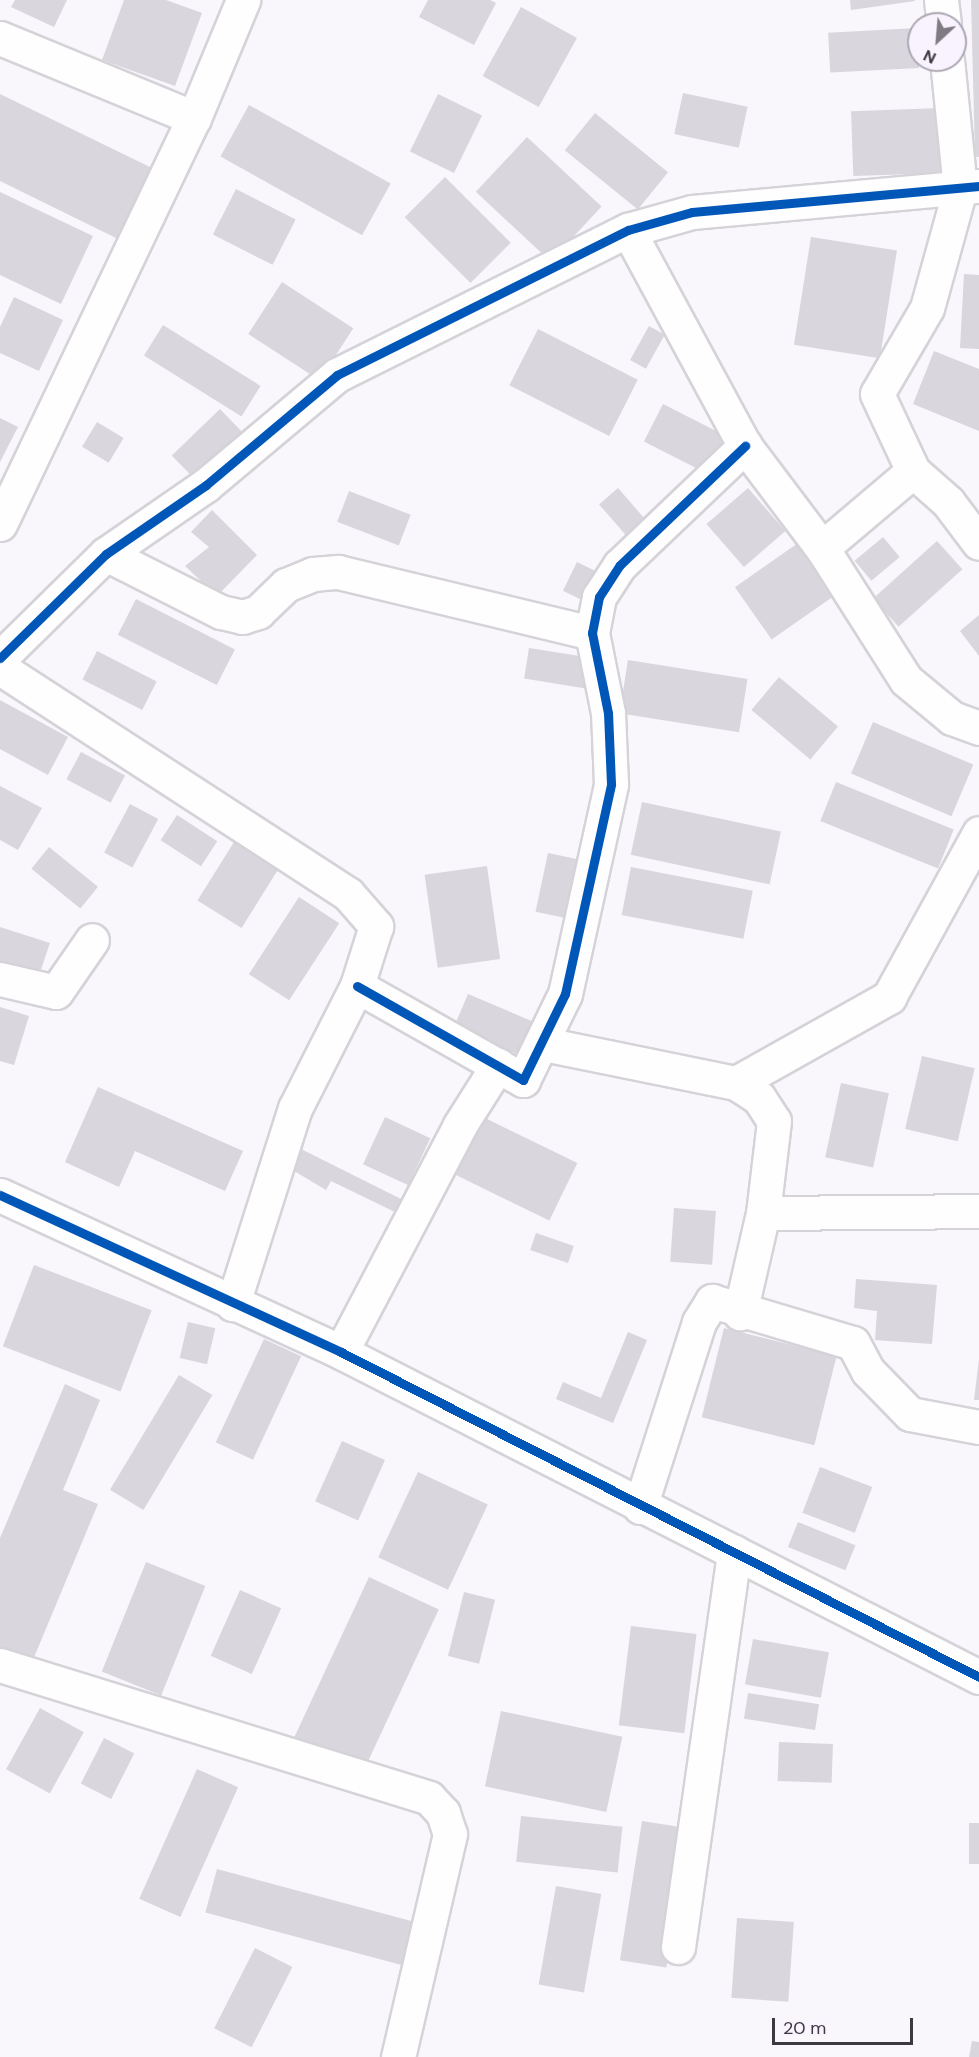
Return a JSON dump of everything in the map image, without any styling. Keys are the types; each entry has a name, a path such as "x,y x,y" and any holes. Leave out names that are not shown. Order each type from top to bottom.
{"street":[{"path":"0,524 194,118 243,0"},
{"path":"0,38 194,118"},
{"path":"949,72 969,187 927,308 877,393 913,471 948,502 979,543"},
{"path":"0,657 106,554 206,485 337,375 628,230 692,212 969,187"},
{"path":"628,230 746,446 822,548 906,680 952,718 979,728"},
{"path":"357,986 523,1080 544,1044 565,994 611,784 610,732 592,633 599,597 620,565 746,446"},
{"path":"822,548 913,471"},
{"path":"106,554 242,617 258,612 286,585 313,574 338,572 592,633"},
{"path":"0,668 365,908 376,926 374,944 357,986 295,1108 233,1304"},
{"path":"736,1083 872,1011 889,997 979,833"},
{"path":"0,979 56,992 92,940"},
{"path":"544,1044 736,1083 759,1098 774,1121 763,1213 740,1313"},
{"path":"341,1352 460,1125 498,1065"},
{"path":"0,1195 341,1352 640,1507 734,1552 979,1677"},
{"path":"763,1213 979,1210"},
{"path":"640,1507 699,1323 712,1301 740,1313 853,1343 868,1371 910,1414 979,1427"},
{"path":"678,1947 734,1552"},
{"path":"0,1665 429,1798 443,1813 450,1834 398,2057"}],"building":[{"path":"15,0 67,0 54,27 11,7"},
{"path":"124,0 166,0 202,13 175,86 102,60"},
{"path":"428,0 490,0 496,3 474,45 419,17"},
{"path":"850,0 915,0 915,1 851,10"},
{"path":"971,0 979,0 979,157 975,157"},
{"path":"521,7 577,38 539,107 483,76"},
{"path":"907,29 907,69 830,73 828,33"},
{"path":"683,93 748,107 739,148 674,134"},
{"path":"0,94 152,168 118,239 0,181"},
{"path":"438,94 482,115 454,173 410,152"},
{"path":"249,105 391,184 362,235 220,157"},
{"path":"941,108 943,173 853,176 851,111"},
{"path":"595,113 668,172 638,209 565,150"},
{"path":"527,137 602,207 550,261 476,192"},
{"path":"445,177 511,243 470,283 405,217"},
{"path":"236,189 296,219 273,265 213,234"},
{"path":"0,192 93,236 61,304 0,275"},
{"path":"811,237 897,251 880,358 794,345"},
{"path":"964,274 979,275 979,349 960,348"},
{"path":"282,282 353,328 320,380 248,334"},
{"path":"14,297 63,320 39,371 0,353 0,327"},
{"path":"163,325 261,386 241,416 144,356"},
{"path":"649,326 665,335 646,369 630,360"},
{"path":"538,329 638,380 609,436 509,385"},
{"path":"934,351 979,369 979,431 913,404"},
{"path":"663,404 730,438 711,475 644,441"},
{"path":"220,409 242,432 194,479 172,456"},
{"path":"0,418 18,427 0,462"},
{"path":"97,422 124,438 109,463 82,447"},
{"path":"618,488 655,531 637,547 599,504"},
{"path":"748,488 785,531 744,567 706,524"},
{"path":"349,491 411,515 399,545 337,522"},
{"path":"212,510 257,555 217,596 185,566 209,547 191,532"},
{"path":"883,537 900,557 871,581 855,561"},
{"path":"937,541 962,569 899,627 873,599"},
{"path":"798,543 835,595 772,640 735,587"},
{"path":"577,562 608,577 594,606 563,591"},
{"path":"136,599 235,649 217,685 118,635"},
{"path":"979,615 979,656 960,631"},
{"path":"529,648 592,658 587,689 524,679"},
{"path":"97,651 157,681 142,710 82,680"},
{"path":"628,660 748,679 739,732 620,713"},
{"path":"779,677 838,726 810,759 751,710"},
{"path":"0,700 68,737 48,775 0,749"},
{"path":"873,722 973,765 951,816 851,774"},
{"path":"81,752 125,775 111,803 66,779"},
{"path":"836,782 954,830 938,869 820,821"},
{"path":"0,786 42,808 18,850 0,840"},
{"path":"642,802 781,832 770,884 631,855"},
{"path":"130,804 158,819 132,868 104,853"},
{"path":"177,815 217,841 201,866 161,840"},
{"path":"234,842 278,870 242,928 197,901"},
{"path":"49,847 98,887 80,908 31,869"},
{"path":"548,853 586,861 574,920 536,912"},
{"path":"487,866 500,959 438,968 425,875"},
{"path":"631,867 753,891 743,939 622,915"},
{"path":"299,897 339,923 289,1000 249,974"},
{"path":"0,927 50,943 36,984 0,973"},
{"path":"468,994 543,1026 529,1059 454,1027"},
{"path":"0,1007 29,1016 14,1065 0,1061"},
{"path":"922,1056 975,1068 958,1141 905,1129"},
{"path":"841,1083 889,1093 873,1168 825,1157"},
{"path":"98,1087 243,1151 225,1191 135,1151 119,1187 65,1162"},
{"path":"385,1117 430,1138 408,1185 363,1164"},
{"path":"483,1117 577,1163 549,1221 455,1175"},
{"path":"299,1148 403,1200 397,1213 331,1181 326,1190 284,1165"},
{"path":"674,1208 716,1211 712,1265 670,1262"},
{"path":"536,1233 574,1246 568,1263 530,1250"},
{"path":"34,1265 152,1310 120,1391 3,1346"},
{"path":"856,1279 937,1285 932,1344 875,1340 877,1311 854,1308"},
{"path":"188,1322 215,1328 207,1364 180,1358"},
{"path":"724,1328 837,1356 814,1445 702,1417"},
{"path":"628,1332 647,1340 613,1423 556,1399 563,1382 601,1398"},
{"path":"264,1339 301,1356 253,1460 216,1442"},
{"path":"979,1359 979,1400 974,1400"},
{"path":"179,1375 212,1395 143,1510 110,1490"},
{"path":"65,1384 100,1400 63,1490 98,1504 30,1667 0,1654 0,1538"},
{"path":"342,1441 385,1460 358,1520 315,1501"},
{"path":"820,1467 872,1487 855,1533 802,1513"},
{"path":"418,1472 488,1505 448,1590 378,1557"},
{"path":"798,1522 855,1545 845,1570 788,1547"},
{"path":"146,1562 205,1586 161,1695 102,1671"},
{"path":"369,1577 439,1610 363,1772 293,1739"},
{"path":"240,1590 281,1608 252,1674 211,1656"},
{"path":"464,1592 495,1600 479,1664 448,1656"},
{"path":"631,1626 697,1634 684,1733 619,1725"},
{"path":"753,1639 829,1652 821,1698 745,1684"},
{"path":"748,1693 819,1704 815,1730 744,1719"},
{"path":"40,1708 84,1732 50,1793 6,1769"},
{"path":"501,1711 622,1737 606,1812 485,1786"},
{"path":"104,1738 134,1753 111,1799 81,1783"},
{"path":"779,1742 833,1744 832,1783 778,1781"},
{"path":"197,1769 238,1787 180,1917 139,1899"},
{"path":"521,1816 622,1827 618,1872 516,1862"},
{"path":"642,1821 688,1828 666,1968 620,1960"},
{"path":"969,1823 979,1823 979,1864 969,1864"},
{"path":"217,1869 414,1922 402,1965 205,1912"},
{"path":"556,1886 601,1894 584,1992 539,1984"},
{"path":"737,1918 794,1922 788,2002 731,1998"},
{"path":"255,1948 292,1967 252,2047 214,2028"},
{"path":"972,2041 979,2042 979,2057 969,2057"}],"cycle path":[{"path":"0,658 106,554 206,485 337,375 628,230 692,212 979,186"},
{"path":"357,986 523,1080 565,994 611,784 608,713 592,633 599,597 620,565 745,446"},
{"path":"0,1195 341,1352 979,1677"}]}
